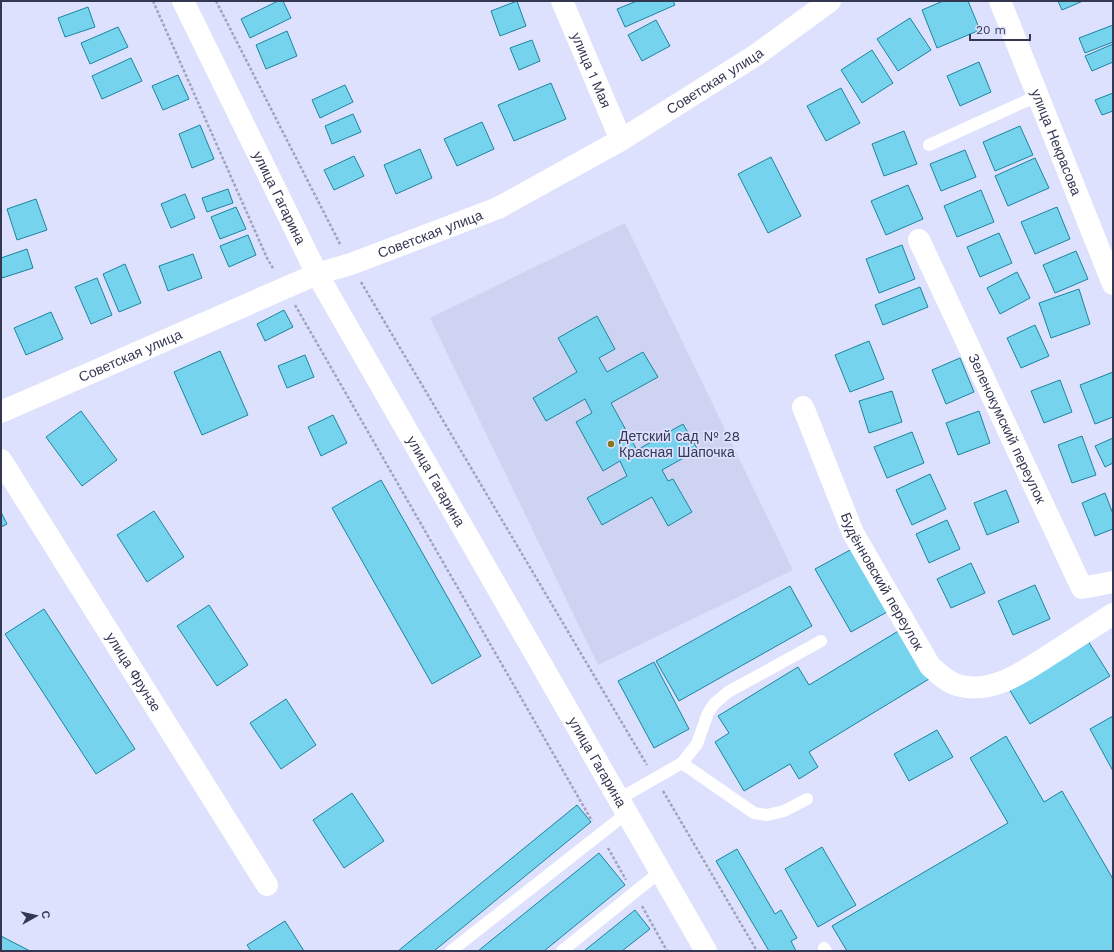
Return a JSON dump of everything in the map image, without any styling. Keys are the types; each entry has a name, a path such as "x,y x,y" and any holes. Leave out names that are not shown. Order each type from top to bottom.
{"street":[{"name":"улица Гагарина","path":"183,1 317,274 706,951"},
{"name":"улица 1 Мая","path":"562,1 621,140"},
{"name":"Советская улица","path":"1,412 317,274 351,264 498,208 621,140 756,56 830,1"},
{"name":"улица Некрасова","path":"1000,1 1113,284"},
{"name":"Зеленокумский переулок","path":"919,240 1082,588 1113,582"},
{"name":"Будённовский переулок","path":"804,407 853,532 930,666 944,678 960,686 975,688 994,684 1016,676 1113,614"},
{"name":"улица Фрунзе","path":"1,460 267,885"}],"lane":[{"path":"929,145 1037,96"},
{"path":"451,951 600,834 623,806 655,778 682,763 697,744 708,713 714,704 728,692 821,641"},
{"path":"682,763 754,813 767,815 784,811 807,799"},
{"path":"562,951 661,871"}],"path":[{"path":"153,1 268,258 668,951"},
{"path":"216,1 334,234 351,264 757,951"}],"shaded area":[{"name":"Детский сад № 28 Красная Шапочка","path":"625,223 793,570 598,665 430,318"}],"building":[{"path":"278,1 283,1 291,18 250,38 241,19"},
{"path":"517,1 526,26 500,36 491,11"},
{"path":"637,1 673,1 675,5 625,27 617,9"},
{"path":"943,1 968,1 980,30 937,48 922,10"},
{"path":"1058,1 1083,1 1062,10"},
{"path":"88,7 95,27 65,37 58,18"},
{"path":"910,18 931,50 898,71 877,39"},
{"path":"656,20 670,46 642,61 628,35"},
{"path":"1113,25 1113,42 1085,53 1079,38"},
{"path":"118,27 128,47 90,64 81,43"},
{"path":"287,31 297,56 266,69 256,45"},
{"path":"532,40 540,61 519,70 510,48"},
{"path":"1113,44 1113,62 1092,71 1085,56"},
{"path":"872,50 893,83 862,103 841,70"},
{"path":"131,58 142,81 102,99 92,76"},
{"path":"979,62 991,92 960,106 947,76"},
{"path":"178,75 189,99 163,110 152,86"},
{"path":"551,83 566,119 514,141 498,105"},
{"path":"345,85 353,102 320,118 312,100"},
{"path":"841,88 860,123 826,141 807,106"},
{"path":"1113,93 1113,111 1102,115 1095,100"},
{"path":"353,114 361,132 332,144 325,126"},
{"path":"482,122 494,149 457,166 444,139"},
{"path":"200,125 214,159 192,168 179,134"},
{"path":"1020,126 1033,155 995,171 983,142"},
{"path":"904,131 917,164 884,176 872,144"},
{"path":"420,149 432,178 396,194 384,165"},
{"path":"965,150 976,177 941,191 930,164"},
{"path":"354,156 364,176 334,190 324,170"},
{"path":"771,157 801,216 768,233 738,174"},
{"path":"1035,158 1049,188 1008,206 995,176"},
{"path":"908,185 923,219 886,235 871,201"},
{"path":"228,189 233,203 207,212 202,198"},
{"path":"981,190 994,222 957,237 944,206"},
{"path":"185,194 195,218 171,228 161,204"},
{"path":"36,199 47,230 17,240 7,209"},
{"path":"236,207 246,229 220,239 211,217"},
{"path":"1057,207 1070,239 1035,254 1021,222"},
{"path":"999,233 1012,263 980,277 967,247"},
{"path":"248,235 256,255 229,267 220,246"},
{"path":"902,245 915,279 879,293 866,259"},
{"path":"27,249 33,268 2,278 1,258"},
{"path":"1076,251 1088,279 1055,293 1043,265"},
{"path":"193,254 202,278 168,291 159,266"},
{"path":"125,264 141,303 119,312 103,274"},
{"path":"1017,272 1030,298 1000,314 987,288"},
{"path":"97,278 112,315 91,324 75,287"},
{"path":"920,287 928,307 883,325 875,305"},
{"path":"1079,289 1090,324 1051,338 1039,303"},
{"path":"284,310 293,327 265,341 257,324"},
{"path":"51,312 63,339 26,355 14,328"},
{"path":"597,316 615,349 599,358 607,372 643,352 658,377 611,403 637,450 683,424 698,450 662,470 668,481 673,479 692,512 668,526 652,497 602,525 587,498 627,476 620,461 603,471 576,422 592,413 585,399 546,421 533,398 577,372 558,338"},
{"path":"1035,325 1049,356 1021,368 1007,338"},
{"path":"869,341 884,379 850,392 835,355"},
{"path":"220,351 248,415 202,435 174,372"},
{"path":"305,355 314,377 287,388 278,366"},
{"path":"960,358 974,392 946,404 932,370"},
{"path":"1113,372 1113,417 1095,424 1080,385"},
{"path":"1060,380 1072,412 1044,423 1031,391"},
{"path":"892,391 902,422 869,433 859,401"},
{"path":"81,411 117,460 82,486 46,437"},
{"path":"979,411 990,443 958,455 946,423"},
{"path":"333,415 347,443 321,456 308,427"},
{"path":"912,432 924,463 887,478 874,447"},
{"path":"1082,436 1096,475 1072,483 1058,445"},
{"path":"1113,438 1113,463 1105,467 1095,446"},
{"path":"930,474 946,509 912,525 896,490"},
{"path":"381,480 481,656 432,684 332,508"},
{"path":"1006,490 1019,522 987,535 974,503"},
{"path":"1105,493 1113,514 1113,529 1095,536 1082,503"},
{"path":"154,511 184,557 147,582 117,535"},
{"path":"1,512 7,524 1,527"},
{"path":"947,520 960,549 929,563 916,534"},
{"path":"852,549 887,612 851,632 815,569"},
{"path":"971,563 985,593 951,608 937,579"},
{"path":"1035,585 1050,619 1013,635 998,601"},
{"path":"790,586 812,626 679,701 656,661"},
{"path":"209,605 248,665 217,686 177,626"},
{"path":"44,609 135,749 96,774 5,634"},
{"path":"900,630 929,679 809,752 818,767 799,779 790,764 744,791 715,742 729,733 718,716 798,667 809,685"},
{"path":"1088,641 1110,676 1030,724 1009,689"},
{"path":"654,662 689,729 654,748 618,681"},
{"path":"286,699 316,745 281,769 250,723"},
{"path":"1113,716 1113,771 1090,729"},
{"path":"937,730 953,757 909,781 894,754"},
{"path":"1006,736 1044,802 1062,791 1113,879 1113,951 847,951 832,926 1008,823 970,758"},
{"path":"352,793 384,841 344,868 313,820"},
{"path":"577,805 591,822 434,951 398,951"},
{"path":"822,847 856,905 818,927 785,869"},
{"path":"737,849 775,914 781,910 797,938 791,941 796,951 769,951 716,861"},
{"path":"599,853 625,885 544,951 478,951"},
{"path":"635,910 650,929 622,951 584,951"},
{"path":"285,921 304,951 251,951 247,945"},
{"path":"1,936 30,951 1,951"}],"place":[{"name":"Детский сад № 28 Красная Шапочка","path":"611,444"}]}
